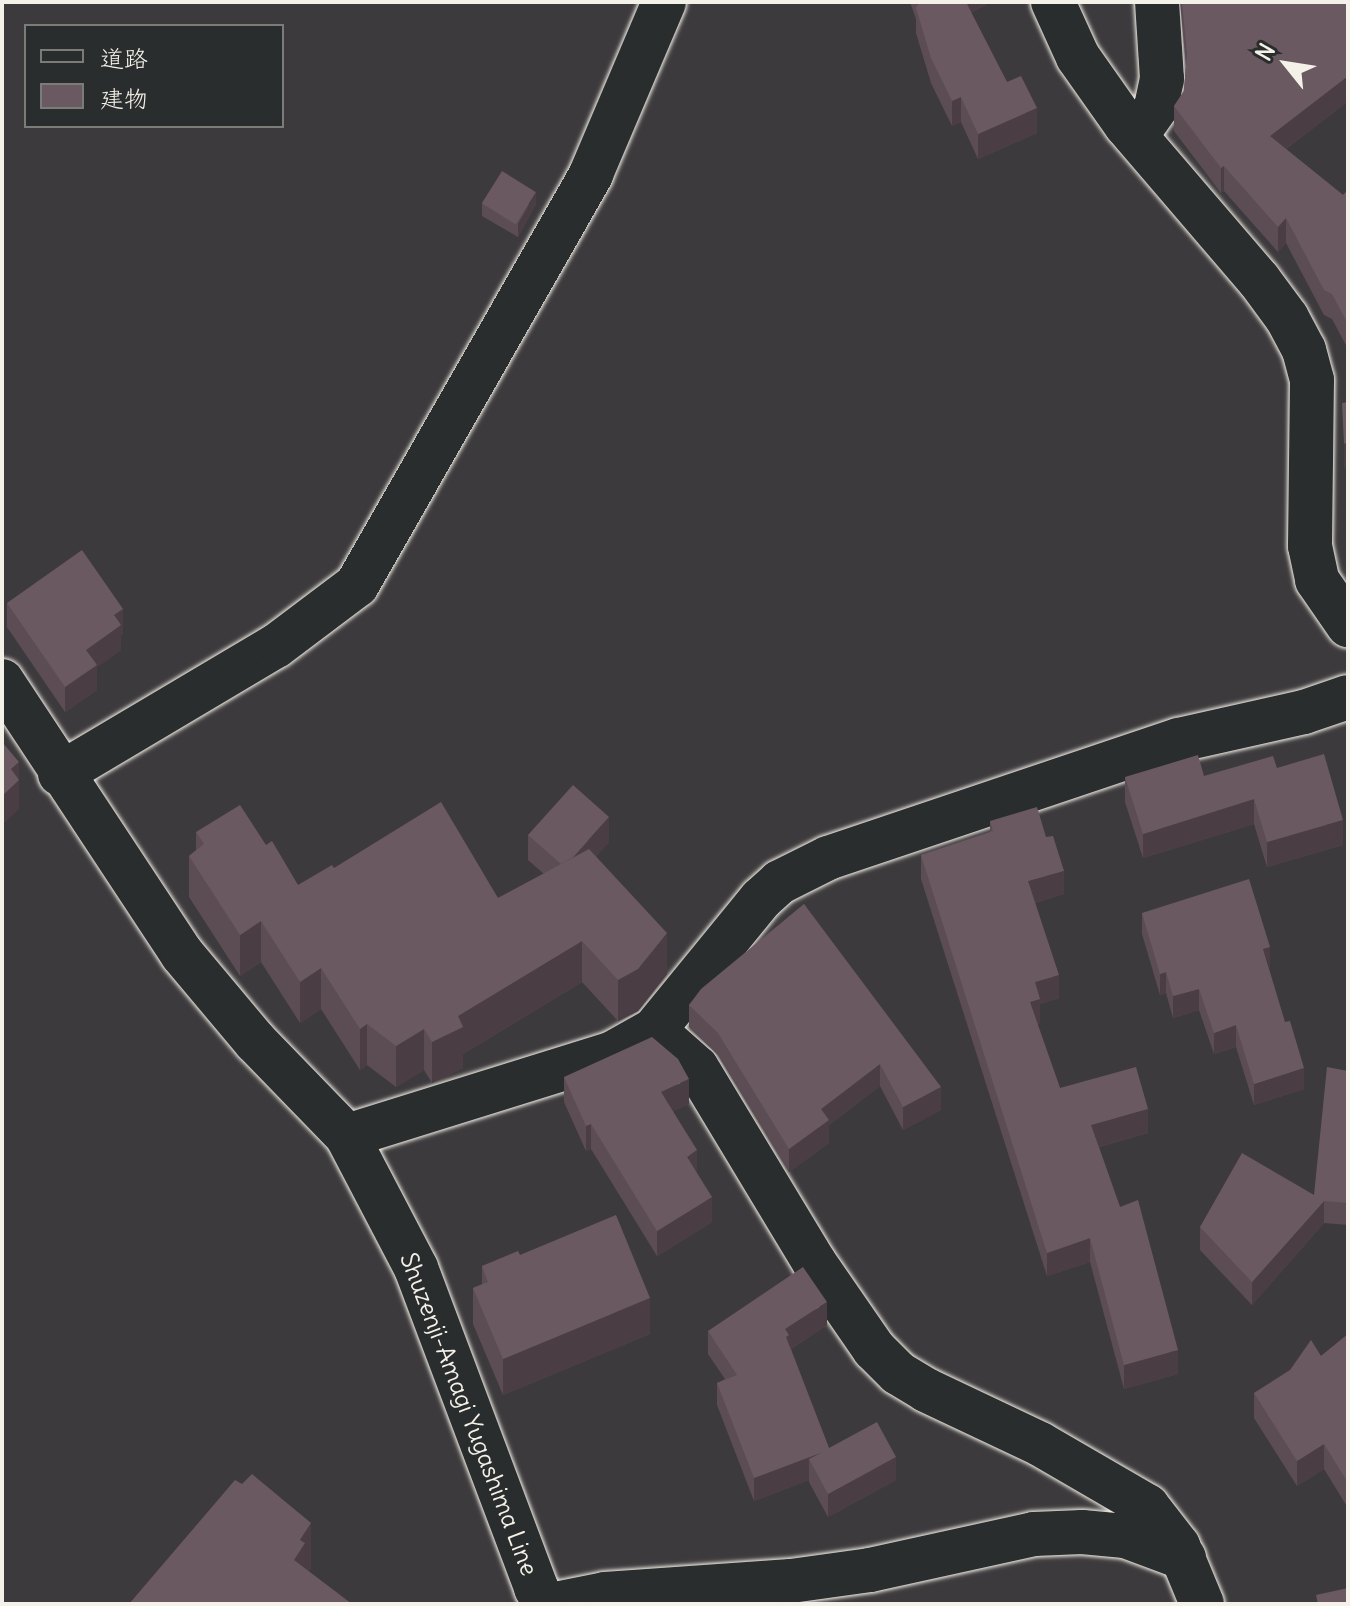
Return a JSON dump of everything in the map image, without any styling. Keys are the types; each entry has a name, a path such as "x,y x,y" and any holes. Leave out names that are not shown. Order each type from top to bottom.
{"street":[{"path":"60,774 276,646 357,585 403,511 513,306 591,174 664,2"},
{"path":"1053,2 1078,57 1136,136 1259,280 1287,318 1304,350 1312,380 1310,546 1317,580 1348,625"},
{"path":"1136,136 1156,107 1162,79 1157,2"},
{"name":"Shuzenji-Amagi Yugashima Line","path":"2,681 60,774 182,954 255,1041 347,1136 416,1268 545,1604"},
{"path":"347,1136 613,1053 654,1030 761,899 780,882 828,858 1179,740 1304,712 1348,697"},
{"path":"654,1030 697,1068 814,1262 874,1349 890,1365 926,1390 1040,1444 1147,1506 1184,1558 1202,1604"},
{"path":"555,1604 605,1594 776,1583 857,1572 1034,1534 1082,1532 1125,1536 1184,1558"}],"building":[{"path":"919,2 966,2 1007,82 1021,76 1037,108 978,134 961,97 952,101 931,58 916,8"},
{"path":"1182,2 1348,2 1348,76 1270,136 1343,195 1348,190 1348,324 1332,294 1324,290 1286,218 1278,227 1224,166 1221,168 1174,106 1184,91 1187,53"},
{"path":"502,171 536,192 516,224 482,203"},
{"path":"1348,402 1348,442 1344,444 1342,403"},
{"path":"82,550 123,609 114,615 121,625 86,650 97,665 65,687 7,603"},
{"path":"2,742 19,762 11,769 19,780 2,796"},
{"path":"1324,754 1343,820 1267,842 1254,799 1143,834 1125,777 1198,755 1204,776 1273,756 1277,768"},
{"path":"573,785 609,817 573,857 561,864 528,835"},
{"path":"441,802 498,898 589,849 667,933 638,969 618,980 582,941 458,1016 463,1027 432,1042 424,1029 396,1046 367,1024 360,1029 321,968 300,982 261,921 240,935 189,856 204,844 196,832 240,805 266,845 272,841 298,885 332,865 334,868"},
{"path":"1037,807 1046,837 1053,836 1064,871 1028,881 1059,975 1035,982 1040,999 1030,1002 1060,1088 1136,1067 1148,1109 1091,1125 1120,1207 1138,1200 1178,1350 1124,1365 1090,1238 1047,1253 921,855 993,831 990,821"},
{"path":"1249,879 1270,947 1263,949 1285,1022 1290,1021 1304,1068 1254,1084 1236,1025 1214,1033 1199,989 1173,996 1166,972 1160,974 1142,913"},
{"path":"804,904 941,1087 903,1107 880,1064 821,1109 829,1120 789,1149 718,1033 689,1005 701,989"},
{"path":"652,1037 678,1059 689,1079 661,1092 697,1150 687,1157 712,1197 657,1231 591,1124 586,1126 564,1077"},
{"path":"1327,1067 1348,1071 1348,1203 1324,1201 1252,1282 1200,1227 1242,1153 1314,1195"},
{"path":"616,1215 650,1298 503,1359 473,1288 488,1282 482,1266 518,1251 520,1255"},
{"path":"803,1267 827,1302 785,1329 789,1335 786,1337 829,1448 877,1422 896,1457 828,1494 809,1459 823,1452 754,1478 717,1383 737,1375 708,1331"},
{"path":"1348,1334 1348,1483 1324,1444 1297,1461 1254,1393 1290,1370 1311,1340 1321,1356"},
{"path":"252,1474 311,1523 300,1540 305,1543 294,1560 352,1604 129,1604 235,1480 242,1484"},
{"path":"1348,1588 1348,1604 1318,1604 1316,1595"}]}
